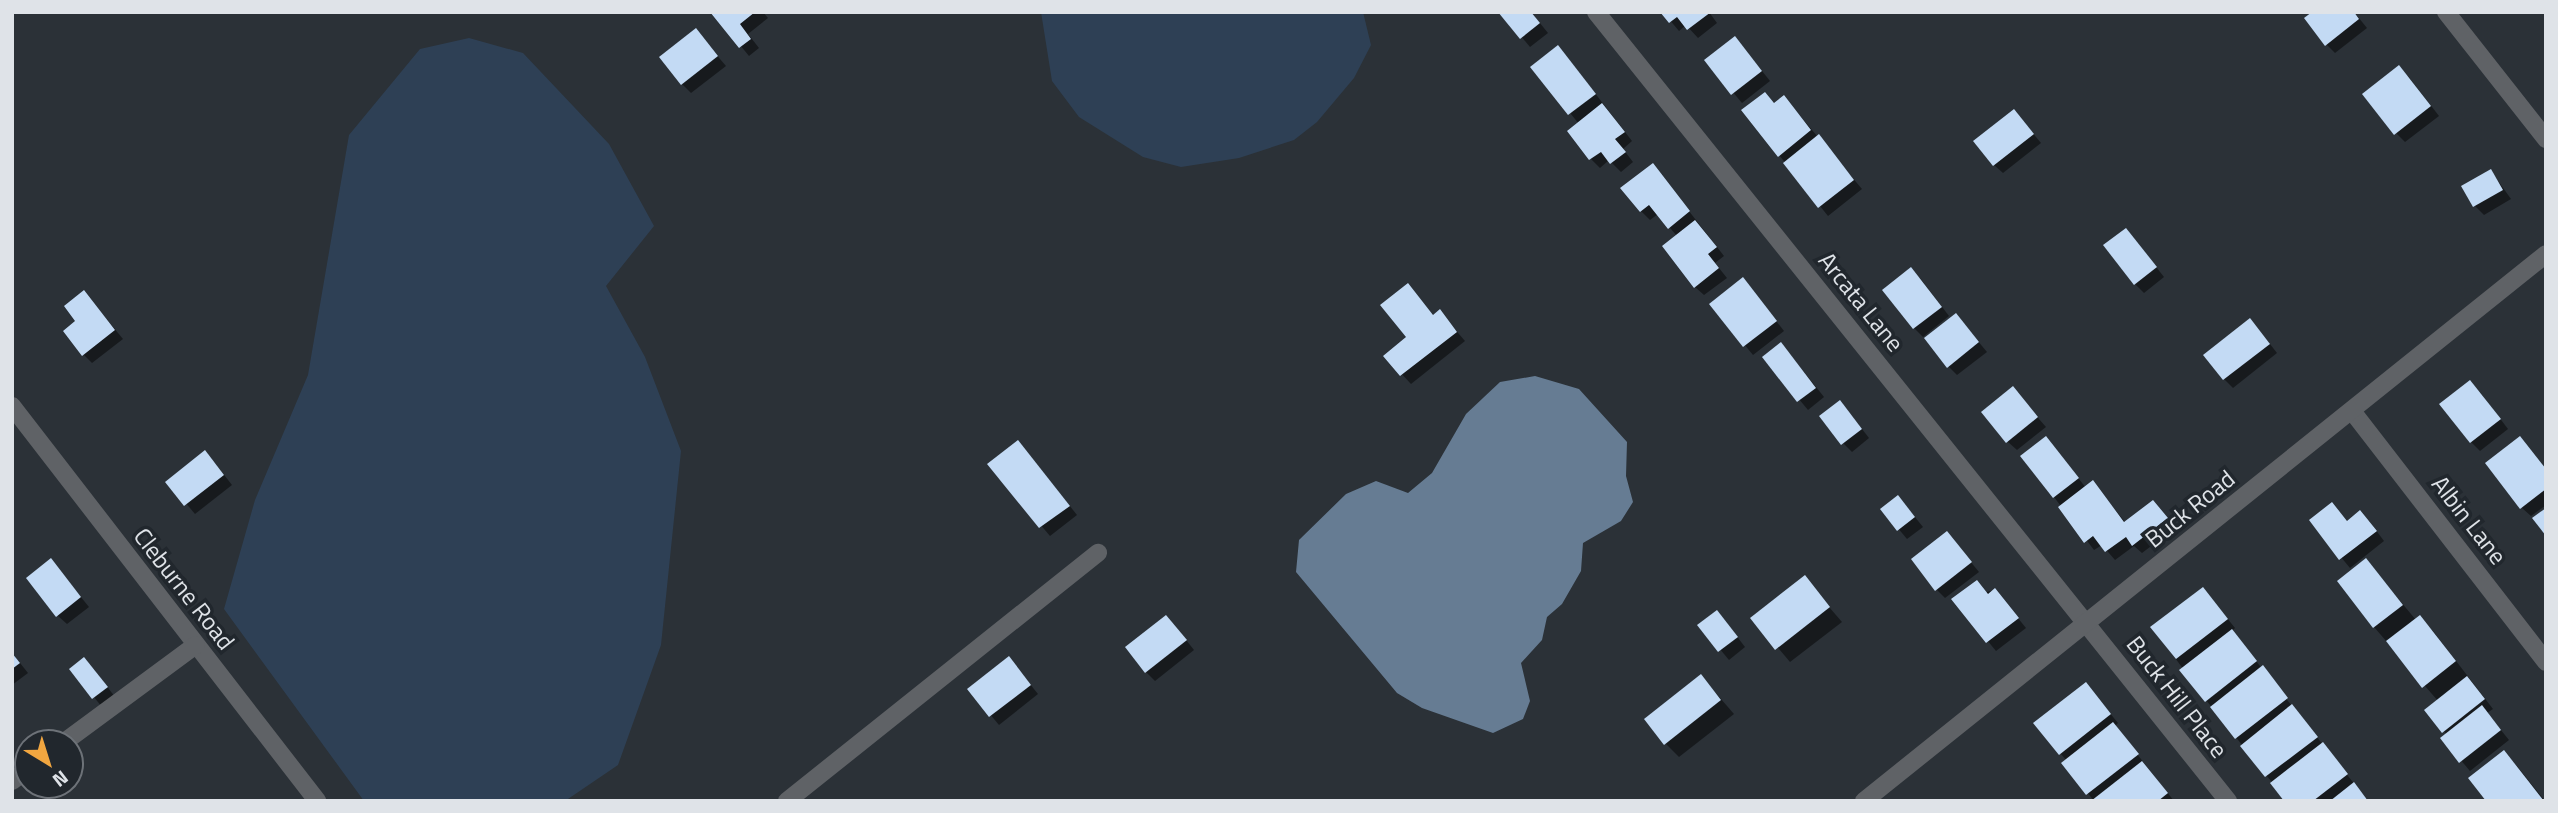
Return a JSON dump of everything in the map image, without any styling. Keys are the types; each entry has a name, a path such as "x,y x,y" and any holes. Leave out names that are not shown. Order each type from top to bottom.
{"street":[{"name":"Arcata Lane","path":"1596,12 2087,623"},
{"path":"2446,12 2546,139"},
{"name":"Buck Road","path":"1864,801 2546,254"},
{"name":"Cleburne Road","path":"12,406 317,801"},
{"name":"Albin Lane","path":"2352,411 2546,662"},
{"path":"787,801 1098,553"},
{"name":"Buck Hill Place","path":"2087,623 2228,801"},
{"path":"82,729 196,645"}],"shaded area":[{"path":"1041,12 1363,12 1371,45 1354,78 1317,122 1294,140 1239,158 1181,167 1143,157 1079,117 1052,81"},
{"path":"469,38 523,53 609,144 654,226 606,286 645,357 681,451 661,645 618,765 565,801 364,801 224,609 255,500 308,375 349,135 420,49"},
{"path":"1535,376 1579,389 1627,442 1626,476 1633,502 1621,521 1583,543 1581,571 1562,604 1547,617 1542,640 1521,663 1530,701 1523,719 1493,733 1422,708 1397,693 1296,572 1299,540 1346,494 1376,481 1408,493 1432,473 1466,414 1500,382"}],"building":[{"path":"710,12 755,12 740,24 751,39 739,48"},
{"path":"1498,12 1531,12 1540,23 1520,39"},
{"path":"1660,12 1711,12 1687,30 1677,17 1669,23"},
{"path":"2312,12 2354,12 2359,19 2325,46 2304,18"},
{"path":"696,28 718,56 681,85 659,57"},
{"path":"1735,36 1762,71 1731,95 1704,60"},
{"path":"1558,45 1596,94 1568,115 1530,67"},
{"path":"2399,65 2431,106 2394,135 2362,94"},
{"path":"1765,92 1774,103 1784,95 1811,130 1778,157 1741,110"},
{"path":"1602,103 1625,132 1615,139 1626,152 1610,164 1601,152 1589,160 1567,131"},
{"path":"2014,109 2034,134 1993,166 1973,141"},
{"path":"1819,134 1854,180 1818,208 1783,163"},
{"path":"1653,163 1690,211 1668,229 1649,205 1640,212 1620,188"},
{"path":"2491,169 2503,190 2473,207 2461,186"},
{"path":"1695,220 1717,247 1708,254 1719,268 1694,288 1662,246"},
{"path":"2126,228 2157,267 2134,285 2103,245"},
{"path":"1911,267 1942,307 1913,329 1882,290"},
{"path":"1743,277 1777,321 1743,347 1709,304"},
{"path":"1408,283 1433,315 1440,309 1457,332 1400,376 1383,356 1406,337 1380,305"},
{"path":"84,290 115,330 82,356 63,331 75,321 64,306"},
{"path":"1956,313 1979,342 1947,368 1924,338"},
{"path":"2250,318 2270,344 2223,380 2203,355"},
{"path":"1781,342 1816,388 1797,402 1762,357"},
{"path":"2470,380 2501,419 2470,443 2439,404"},
{"path":"2013,386 2038,417 2006,443 1981,412"},
{"path":"1840,400 1862,429 1841,445 1819,416"},
{"path":"2046,436 2079,478 2053,498 2020,456"},
{"path":"2520,436 2546,469 2546,489 2520,509 2485,463"},
{"path":"1018,440 1070,506 1039,528 987,464"},
{"path":"205,450 224,475 184,506 165,482"},
{"path":"2093,480 2124,522 2153,500 2168,518 2132,546 2126,537 2105,552 2093,536 2084,543 2058,507"},
{"path":"1898,495 1915,517 1897,531 1880,509"},
{"path":"2332,502 2347,521 2360,510 2377,531 2339,560 2309,520"},
{"path":"2546,508 2546,536 2532,518"},
{"path":"1947,531 1972,562 1935,591 1911,559"},
{"path":"51,558 81,597 56,617 26,578"},
{"path":"2366,558 2403,605 2373,628 2337,581"},
{"path":"1805,575 1830,607 1775,650 1750,618"},
{"path":"1977,580 1988,594 1995,588 2019,618 1986,643 1951,599"},
{"path":"2203,587 2228,619 2176,659 2150,627"},
{"path":"1717,610 1738,637 1718,652 1697,625"},
{"path":"1166,615 1187,640 1145,673 1125,647"},
{"path":"2420,615 2456,661 2422,688 2386,641"},
{"path":"2232,629 2257,661 2205,702 2179,670"},
{"path":"12,653 20,663 12,669"},
{"path":"1009,656 1031,685 989,717 967,689"},
{"path":"84,657 108,687 92,699 69,669"},
{"path":"2263,665 2288,698 2235,739 2210,707"},
{"path":"1701,674 1721,700 1664,745 1644,719"},
{"path":"2467,676 2485,699 2442,733 2424,710"},
{"path":"2086,682 2111,714 2059,755 2033,723"},
{"path":"2292,704 2318,737 2265,777 2240,746"},
{"path":"2482,705 2501,730 2459,763 2440,738"},
{"path":"2113,722 2139,754 2086,795 2061,763"},
{"path":"2323,742 2348,774 2313,801 2284,801 2270,783"},
{"path":"2504,750 2544,801 2486,801 2468,778"},
{"path":"2142,761 2168,793 2158,801 2091,801"},
{"path":"2354,782 2368,801 2330,801"}]}
